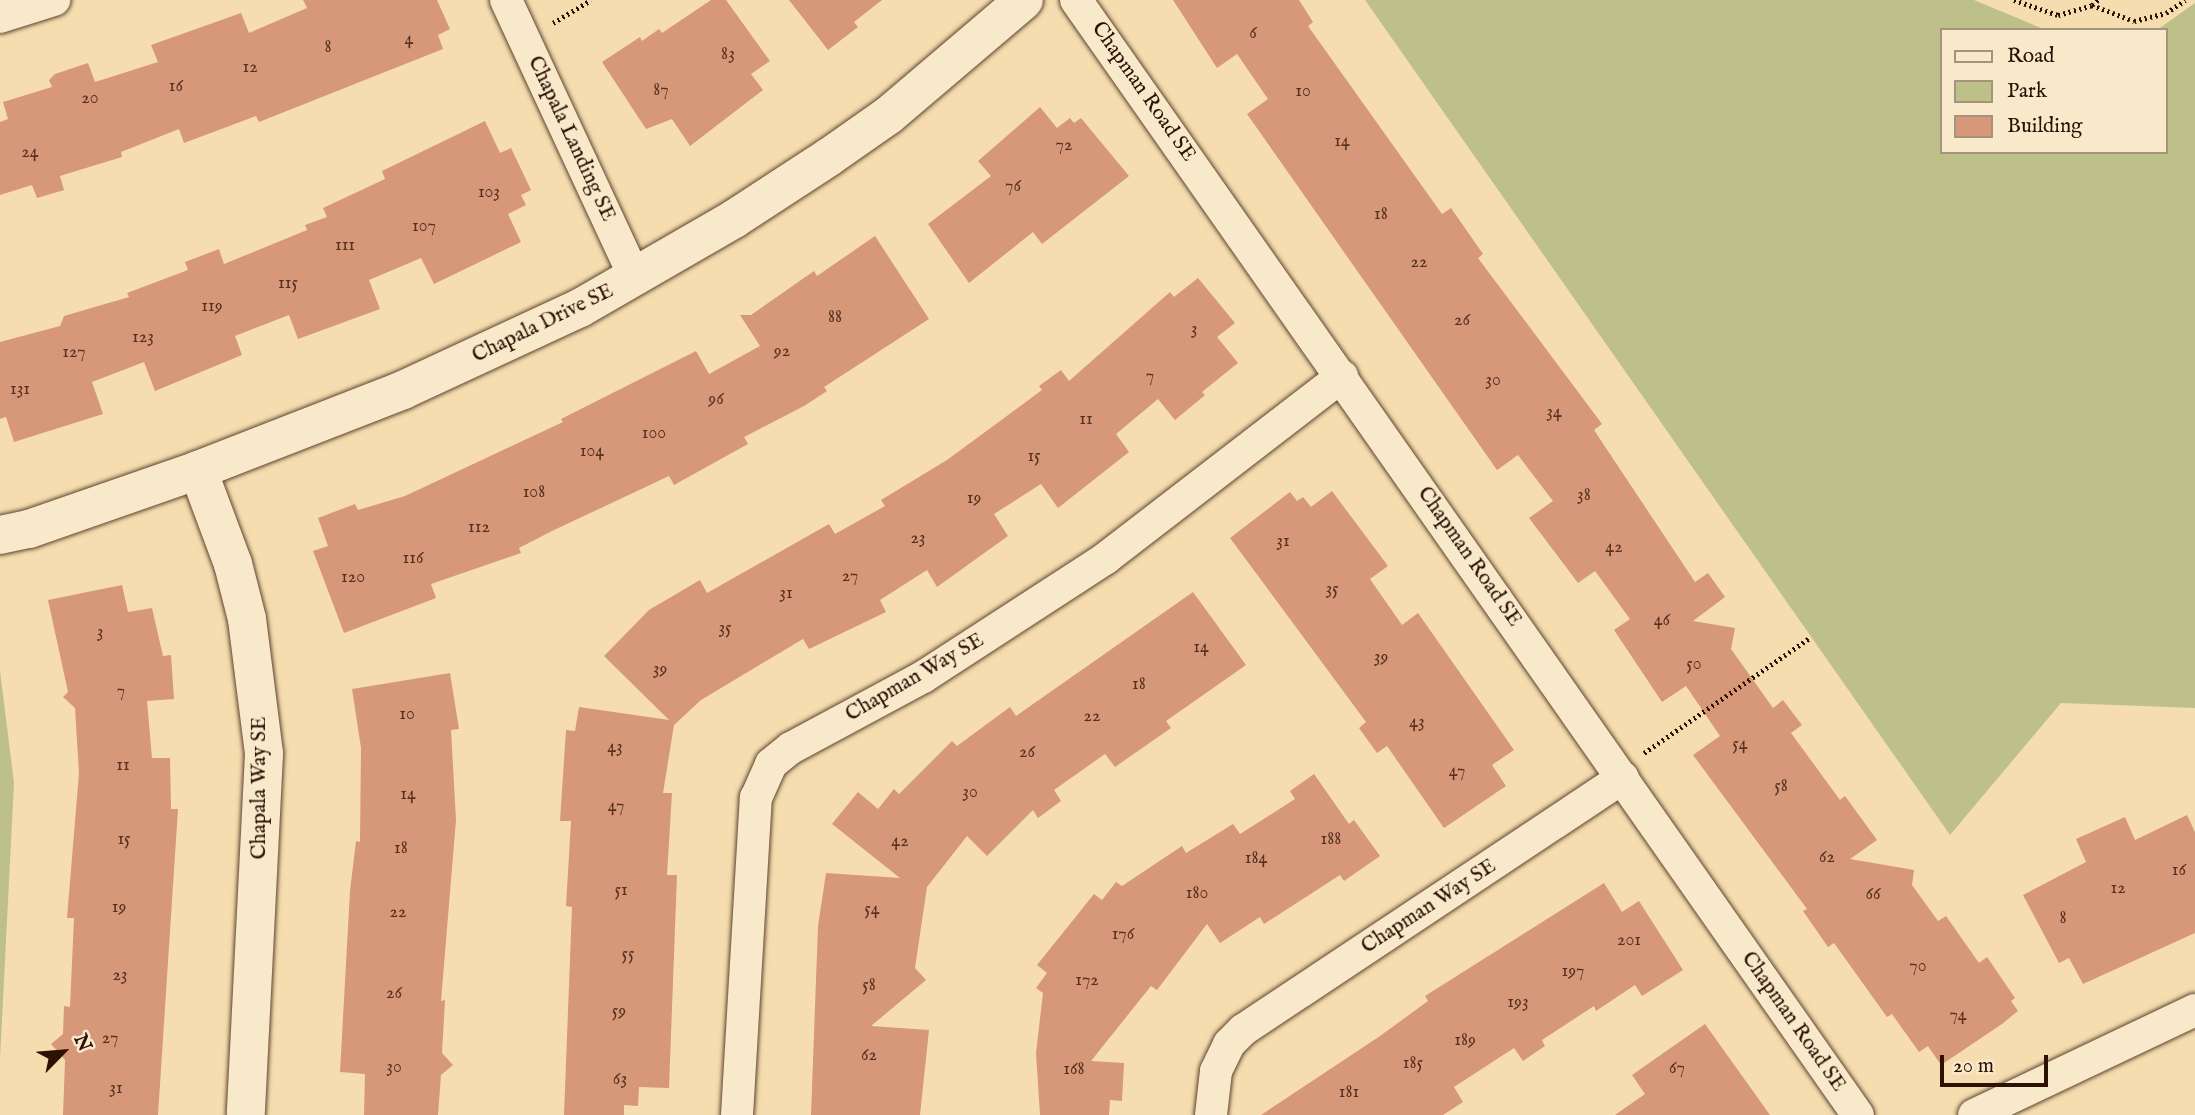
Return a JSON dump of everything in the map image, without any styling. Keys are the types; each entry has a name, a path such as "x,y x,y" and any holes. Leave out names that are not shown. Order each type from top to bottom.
{"street":[{"path":"0,17 54,0"},
{"name":"Chapala Landing SE","path":"506,0 635,278"},
{"name":"Chapala Drive SE","path":"0,535 29,529 198,470 403,390 522,337 635,278 734,219 869,129 1024,0"},
{"name":"Chapman Road SE","path":"1076,0 1858,1115"},
{"name":"Chapman Way SE","path":"737,1115 756,798 771,764 791,748 923,677 1085,572 1180,505 1342,376"},
{"name":"Chapala Way SE","path":"198,470 233,564 247,619 264,754 246,1115"},
{"name":"Chapman Way SE","path":"1211,1115 1222,1056 1243,1030 1623,778"},
{"path":"1974,1115 2195,1010"}],"path":[{"path":"523,36 591,0"},
{"path":"2014,0 2059,15 2092,5 2098,0"},
{"path":"2092,5 2134,21 2166,13 2185,0"},
{"path":"1643,754 1811,638"}],"green space":[{"path":"1365,0 1974,0 2041,28 1940,28 1940,154 2167,154 2167,28 2160,28 2195,3 2195,708 2061,703 1950,835"},
{"path":"0,671 14,783 0,1059"}],"building":[{"path":"303,0 437,0 450,29 438,35 443,49 259,122 256,116 184,143 179,129 121,152 122,157 60,176 64,190 37,198 32,185 0,195 0,122 8,119 3,102 52,87 49,80 55,74 88,63 95,82 158,62 151,45 241,13 249,33 307,8"},
{"path":"711,0 726,0 770,61 751,74 763,90 690,146 672,119 646,129 602,62 640,37 642,41 659,29 662,33"},
{"path":"789,0 882,0 854,22 858,27 828,50"},
{"path":"1173,0 1299,0 1313,22 1308,26 1442,214 1451,208 1483,254 1478,258 1602,424 1594,430 1695,582 1708,573 1725,597 1693,621 1735,628 1731,649 1773,708 1783,700 1802,725 1791,733 1840,800 1845,796 1877,840 1850,859 1914,870 1912,885 1938,921 1946,916 1979,963 1987,957 2015,998 2011,1001 2018,1011 1941,1065 1928,1046 1919,1052 1892,1014 1887,1017 1834,943 1828,947 1803,911 1807,909 1693,755 1720,736 1686,686 1662,702 1614,630 1630,619 1595,571 1578,583 1529,518 1553,501 1518,455 1497,470 1247,114 1268,99 1237,54 1217,68"},
{"path":"1040,107 1057,128 1070,118 1074,123 1081,118 1129,176 1042,244 1033,232 969,283 928,224 991,176 978,161"},
{"path":"485,121 500,153 511,148 531,190 521,195 526,205 508,214 521,242 434,284 421,258 369,280 380,309 298,339 289,315 235,336 242,355 155,391 144,362 92,382 103,414 14,442 6,417 0,419 0,342 60,326 64,316 129,297 127,293 188,270 185,262 219,249 224,264 307,230 305,225 327,217 323,208 385,179 382,171"},
{"path":"875,236 929,319 824,387 827,391 804,406 744,437 748,444 674,485 669,476 519,548 521,553 431,584 436,598 344,633 313,551 328,546 318,518 355,504 358,510 405,496 563,422 561,419 696,351 709,374 760,346 740,315 751,315 814,271 817,276"},
{"path":"1198,278 1235,323 1217,337 1238,363 1202,392 1205,395 1175,420 1158,399 1116,434 1129,452 1058,508 1041,484 994,514 1008,536 937,587 927,570 880,600 886,612 809,649 803,639 701,700 674,725 663,793 672,793 667,875 677,875 669,1088 639,1087 638,1106 624,1105 624,1115 564,1115 572,907 566,906 571,821 560,821 566,730 575,731 579,707 669,720 604,656 649,610 700,580 707,593 829,524 835,534 885,506 881,500 947,460 1042,390 1039,386 1061,370 1069,381 1170,292 1174,297"},
{"path":"1332,491 1388,566 1370,579 1402,625 1418,613 1514,750 1492,765 1506,786 1444,828 1387,746 1377,753 1359,728 1366,722 1230,538 1290,492 1297,501 1303,497 1311,507"},
{"path":"122,585 128,612 152,608 163,656 171,655 174,699 147,701 152,758 170,758 171,809 178,809 158,1115 63,1115 65,1060 51,1044 63,1034 64,1006 70,1007 74,918 67,918 79,773 75,708 63,697 68,692 48,600"},
{"path":"1193,592 1246,665 1166,721 1171,728 1115,767 1105,754 1054,790 1061,801 1038,818 1033,810 987,856 967,836 927,887 915,968 926,980 871,1026 929,1030 920,1115 811,1115 818,926 826,873 900,878 832,824 858,792 878,809 894,789 899,794 952,741 957,746 1010,707 1016,716"},
{"path":"450,673 459,729 451,730 456,820 441,1001 445,1000 442,1053 453,1065 441,1075 438,1115 364,1115 365,1074 340,1072 350,891 356,841 360,842 361,748 352,689"},
{"path":"1314,774 1349,824 1354,820 1380,856 1344,881 1340,875 1264,924 1260,917 1220,943 1207,924 1157,990 1151,986 1091,1061 1124,1063 1122,1101 1110,1100 1109,1115 1040,1115 1036,1053 1043,993 1036,988 1047,973 1037,965 1094,894 1102,900 1116,882 1122,886 1182,846 1186,853 1233,824 1240,834 1295,799 1290,791"},
{"path":"2187,815 2195,832 2195,933 2083,984 2069,958 2059,963 2023,895 2086,862 2076,839 2125,817 2135,840"},
{"path":"1604,883 1622,912 1639,901 1683,970 1642,996 1635,985 1596,1011 1594,1006 1542,1040 1545,1046 1523,1061 1514,1048 1454,1087 1463,1102 1443,1115 1261,1115 1380,1036 1428,1001 1425,996"},
{"path":"1705,1024 1770,1115 1615,1115 1645,1094 1632,1075"}]}
